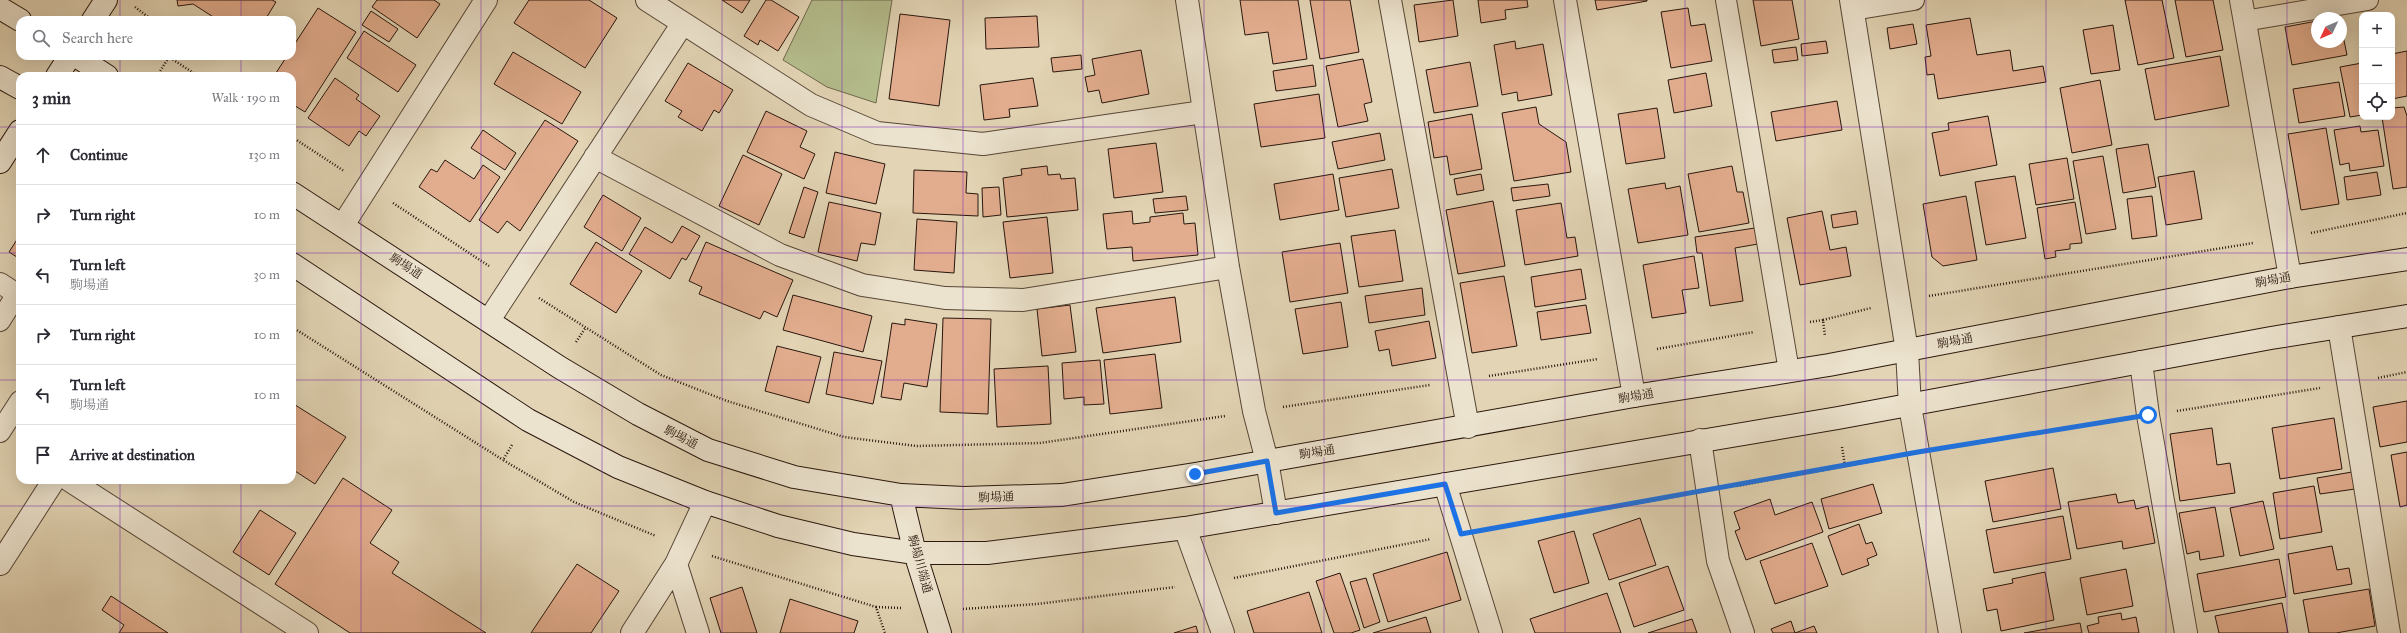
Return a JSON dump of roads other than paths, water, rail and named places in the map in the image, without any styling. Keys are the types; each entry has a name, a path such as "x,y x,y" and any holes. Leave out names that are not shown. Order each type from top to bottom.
{"street":[{"path":"96,16 106,0"},
{"path":"343,225 369,187 486,0"},
{"path":"647,0 812,105 877,133 983,144 1203,112"},
{"path":"1186,0 1228,267 1254,411 1267,461 1276,513"},
{"path":"1390,0 1468,427"},
{"path":"1565,0 1634,396"},
{"path":"1852,5 1899,301 1906,351 1910,406 1950,633"},
{"path":"0,8 16,18"},
{"path":"2243,10 2290,277"},
{"path":"489,320 683,23"},
{"path":"59,72 67,60"},
{"path":"82,60 101,72"},
{"path":"0,77 16,86"},
{"path":"0,162 16,137"},
{"path":"595,157 780,255 862,285 945,298 1023,300 1228,267"},
{"name":"駒場通","path":"296,196 489,320 559,368 638,414 708,450 794,477 901,495 964,498 1062,495 1468,427 1634,396 1906,351 2290,277 2407,259"},
{"path":"296,267 528,420 618,467 705,502 778,526 853,544 915,553 987,552 1185,528 1700,440 1910,406 2141,362 2407,316"},
{"path":"2339,327 2390,633"},
{"path":"2141,362 2148,415 2186,633"},
{"path":"1700,440 1718,561 1743,633"},
{"path":"0,564 51,484"},
{"path":"76,484 307,633"},
{"path":"1445,484 1491,633"},
{"name":"駒場川端通","path":"901,495 915,553 940,633"},
{"path":"632,633 676,564 705,502"},
{"path":"1185,528 1223,633"},
{"path":"676,564 698,633"}],"lane":[{"path":"1726,0 1789,371"},
{"path":"1852,5 1914,0"},
{"path":"2243,10 2368,0"},
{"path":"0,283 16,293"},
{"path":"0,321 16,299"},
{"path":"0,432 16,407"}]}
